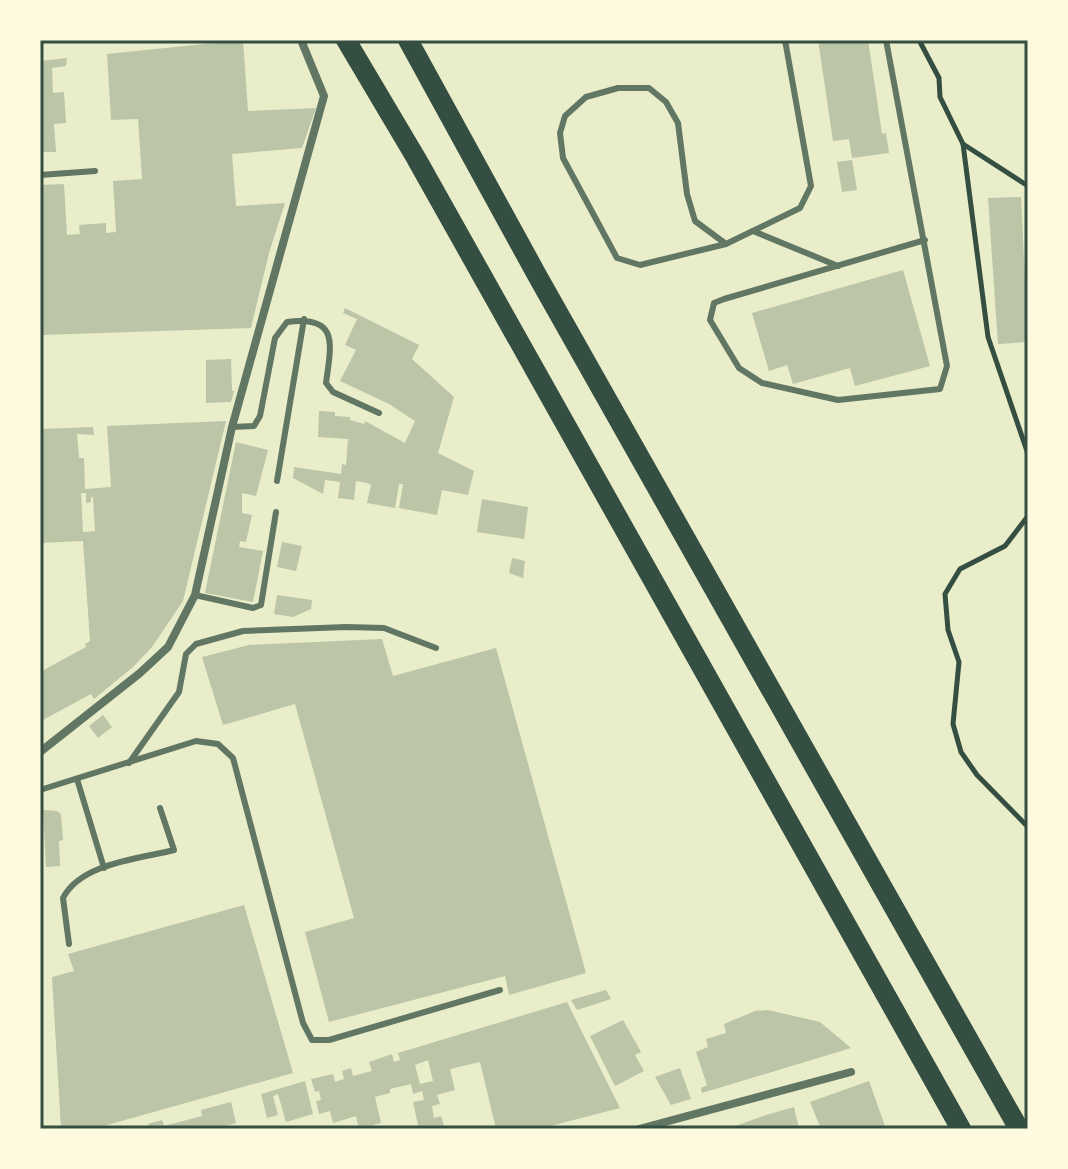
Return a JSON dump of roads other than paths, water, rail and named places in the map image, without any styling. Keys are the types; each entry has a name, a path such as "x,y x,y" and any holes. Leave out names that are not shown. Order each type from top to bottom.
{"highway":[{"path":"346,40 416,158 961,1129"},
{"path":"408,40 546,291 1019,1129"}],"street":[{"path":"40,752 168,647 195,595 232,427 324,96 301,40"},
{"path":"639,1129 851,1072"}],"lane":[{"path":"726,244 695,221 687,194 678,123 666,102 649,88 618,88 586,97 565,116 560,133 563,158 617,258 640,265 726,244 800,208 811,186 785,40"},
{"path":"886,40 925,240 947,366 940,389 838,400 762,383 739,368 710,320 714,303 925,240"},
{"path":"40,175 95,171"},
{"path":"752,231 838,266"},
{"path":"277,481 304,319"},
{"path":"232,427 254,426 260,416 275,338 287,322 304,319 313,320 326,330 331,344 326,383 333,392 379,413"},
{"path":"195,595 253,608 261,605 276,512"},
{"path":"129,763 179,692 186,654 196,644 243,631 346,627 384,628 436,648"},
{"path":"40,790 196,741 218,744 233,758 303,1023 312,1040 329,1040 500,990"},
{"path":"77,779 104,868"},
{"path":"69,944 63,898 77,879 104,868 174,850 160,808"}]}
